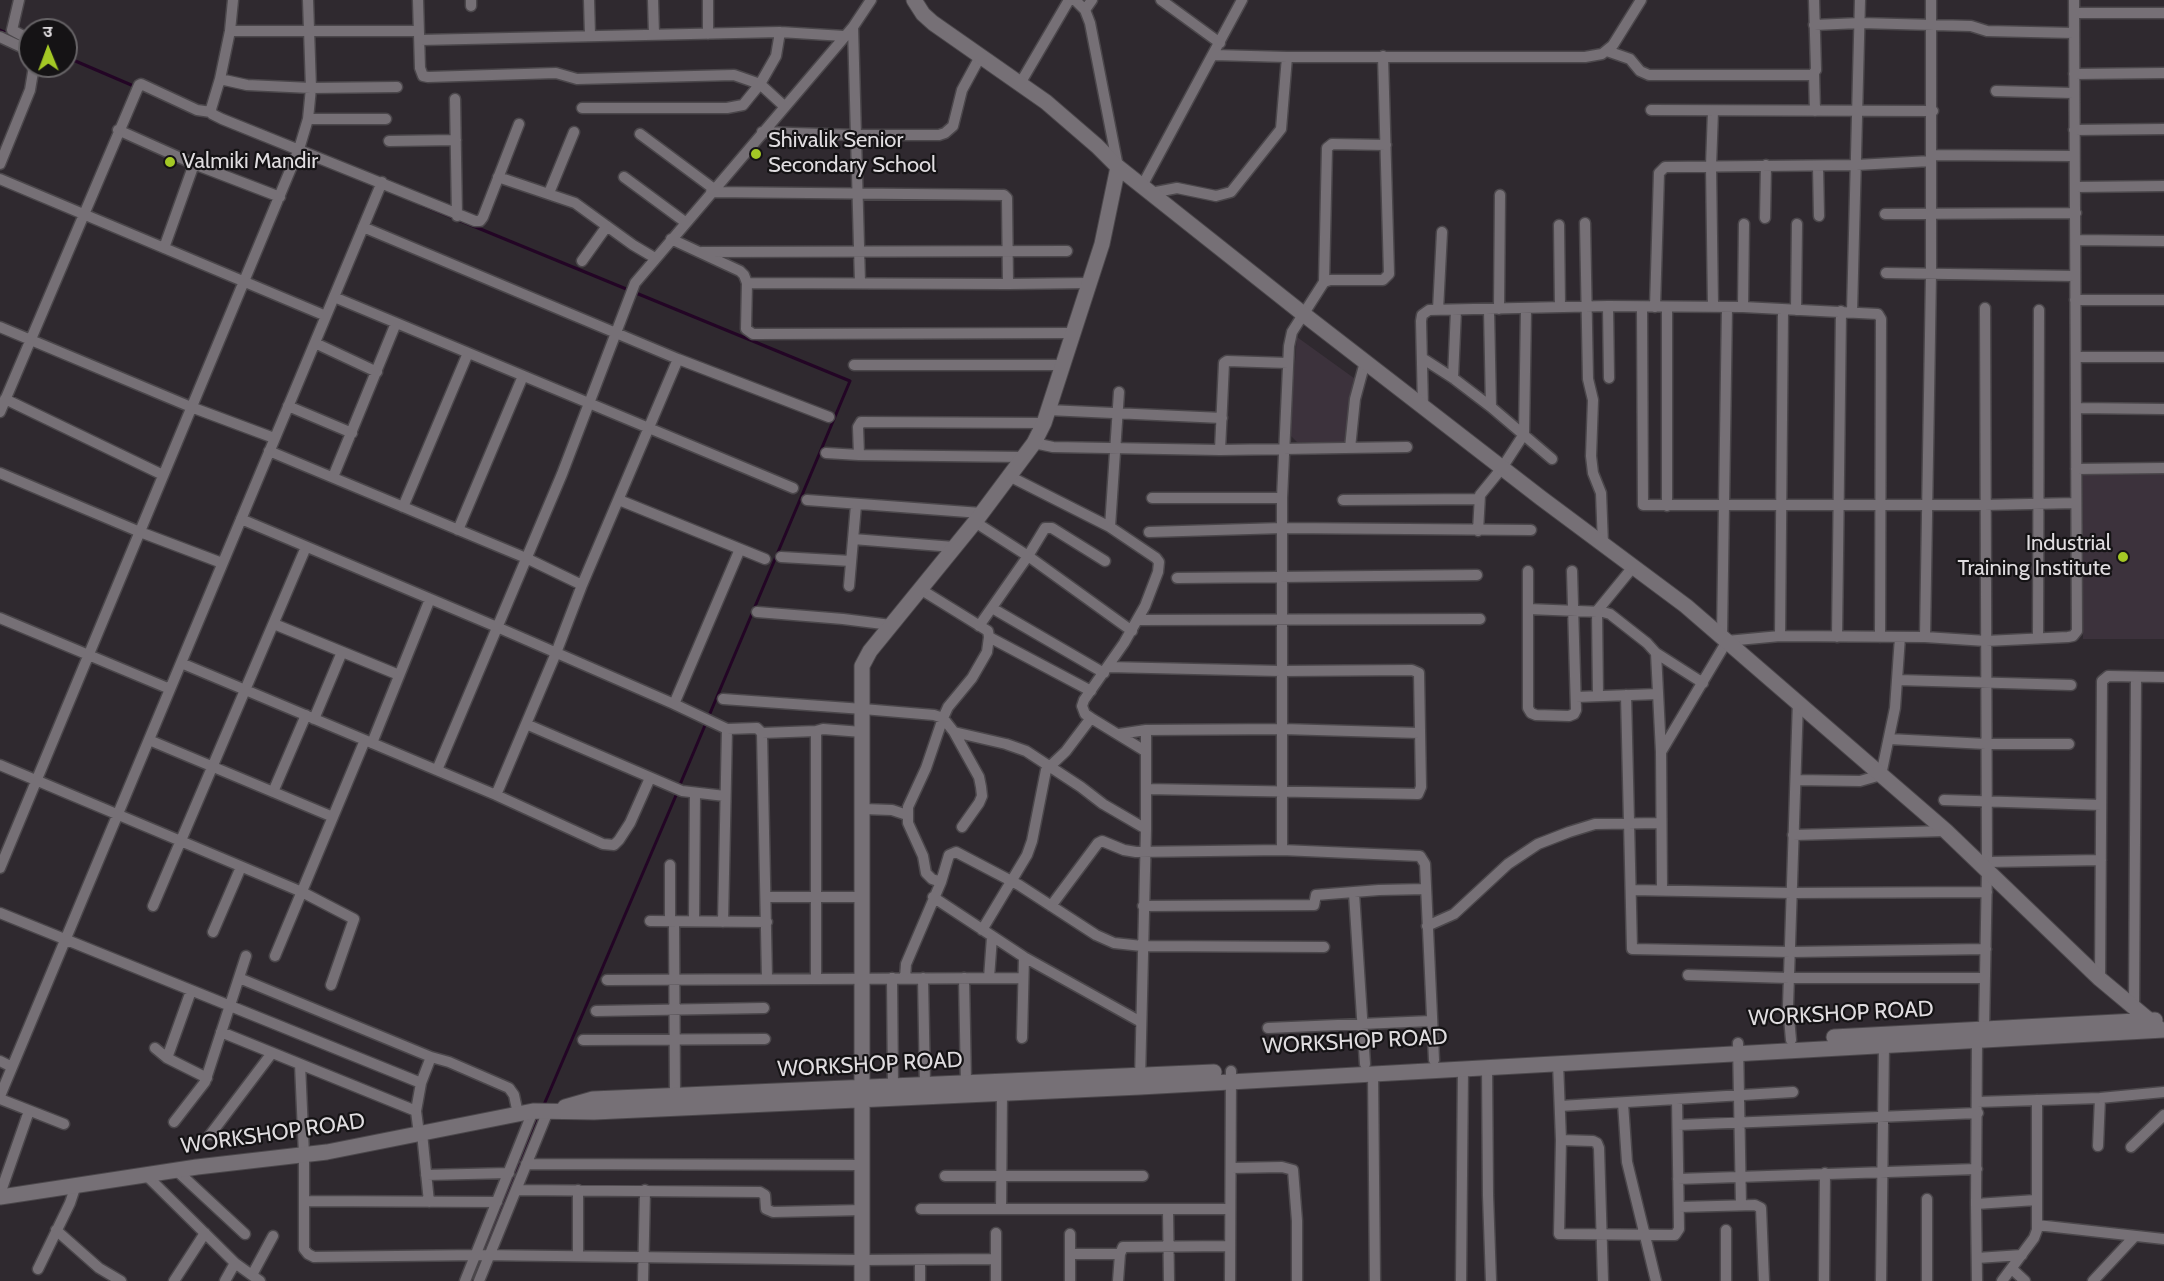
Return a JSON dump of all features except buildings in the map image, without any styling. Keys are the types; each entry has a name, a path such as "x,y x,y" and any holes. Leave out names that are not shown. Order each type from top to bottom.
{"main road":[{"path":"914,0 923,14 933,23 1021,82 1089,138 1118,167 1302,314 1686,606 1987,866 2100,979 2161,1027"},
{"path":"862,1281 862,666 870,651 1035,443 1046,416 1102,244 1118,167"},
{"name":"WORKSHOP ROAD","path":"0,1195 176,1170 304,1155 543,1111 593,1099 1002,1093 1231,1076 1558,1063 1738,1048 1791,1040 2161,1027"},
{"name":"WORKSHOP ROAD","path":"1369,1069 1434,1060 1738,1048 1884,1045 1981,1034"},
{"name":"WORKSHOP ROAD","path":"543,1111 594,1112 861,1094 893,1086 1140,1081"}],"street":[{"path":"18,36 12,30 19,0"},
{"path":"211,112 230,31 233,0"},
{"path":"0,868 298,152 308,119 311,88 308,0"},
{"path":"418,0 421,73 428,77 556,73 577,79 719,75 742,77 760,84 784,106"},
{"path":"589,0 590,35"},
{"path":"653,0 654,34"},
{"path":"708,0 708,34"},
{"path":"437,770 589,404 631,291 685,222 853,27 871,0"},
{"path":"1021,82 1069,0"},
{"path":"1075,0 1085,10 1090,23 1118,167"},
{"path":"1085,10 1092,0"},
{"path":"1161,0 1176,4 1220,43"},
{"path":"1146,190 1242,0"},
{"path":"1214,55 1585,57 1602,54 1613,45 1641,0"},
{"path":"1814,0 1815,111"},
{"path":"1852,312 1860,0"},
{"path":"1925,637 1931,274 1931,0"},
{"path":"1724,638 1925,637 1986,641 2068,638 2077,631 2074,0"},
{"path":"2074,13 2164,13"},
{"path":"1814,25 1973,27 1987,31 2074,33"},
{"path":"853,27 860,283"},
{"path":"230,31 308,31 420,36 780,32 844,36"},
{"path":"582,108 734,108 745,104 776,56 780,32"},
{"path":"0,37 18,43"},
{"path":"1607,51 1630,59 1640,71 1649,75 1808,75 1814,73"},
{"path":"762,132 855,135 945,134 953,126 962,90 981,55"},
{"path":"1146,190 1178,188 1216,196 1226,195 1236,187 1281,129 1287,57"},
{"path":"1324,282 1330,280 1373,281 1388,277 1383,57"},
{"path":"2074,74 2164,73"},
{"path":"0,164 30,90 32,78"},
{"path":"220,79 247,85 311,88 397,87"},
{"path":"0,412 118,130 141,84 197,110 211,112 298,152 472,221 482,219 519,124"},
{"path":"1996,91 2073,93"},
{"path":"455,99 457,216"},
{"path":"1651,110 1932,111"},
{"path":"1713,111 1711,166 1713,307"},
{"path":"308,119 386,119"},
{"path":"2074,130 2164,129"},
{"path":"118,130 194,164 280,197"},
{"path":"549,193 574,132"},
{"path":"640,134 712,190 1005,195 1007,198 1008,284"},
{"path":"388,141 456,140"},
{"path":"1282,850 1282,498 1288,363 1292,332 1324,282 1327,148 1332,144 1386,145"},
{"path":"1667,506 1656,223 1661,169 1670,166 1818,166 1931,158 2073,156"},
{"path":"164,248 194,164"},
{"path":"1765,218 1766,165"},
{"path":"1818,166 1819,216"},
{"path":"498,177 575,203 655,258"},
{"path":"624,177 685,222"},
{"path":"0,179 326,316"},
{"path":"64,1124 0,1097 380,185"},
{"path":"2075,187 2164,186"},
{"path":"1491,407 1500,195"},
{"path":"1885,214 2076,213"},
{"path":"1585,223 1588,379 1593,400 1591,456 1593,473 1601,493 1603,544"},
{"path":"1743,308 1744,224"},
{"path":"1796,310 1797,224"},
{"path":"1559,225 1560,308"},
{"path":"582,261 607,226"},
{"path":"363,227 678,359 829,417"},
{"path":"1438,310 1442,232"},
{"path":"671,239 740,271 746,277 745,326 747,331 753,334 1073,333"},
{"path":"2076,240 2164,242"},
{"path":"696,252 1066,251"},
{"path":"1886,273 2075,276"},
{"path":"747,283 1089,283"},
{"path":"334,297 794,488"},
{"path":"2075,300 2164,300"},
{"path":"1608,306 1609,378"},
{"path":"1423,407 1422,315 1425,312 1608,306 1727,307 1876,313 1881,319 1880,637"},
{"path":"1642,307 1643,505 1648,507 1838,504 1984,506 2076,503"},
{"path":"1660,752 1703,683 1724,638 1727,307"},
{"path":"1977,1281 1977,1107 1985,978 1987,892 1985,308"},
{"path":"1478,531 1479,499 1524,434 1526,309"},
{"path":"1453,378 1456,310"},
{"path":"1779,636 1784,310"},
{"path":"2038,638 2039,310"},
{"path":"1837,637 1840,311"},
{"path":"333,477 396,323"},
{"path":"0,327 191,407 274,438"},
{"path":"315,343 377,372"},
{"path":"403,507 468,353"},
{"path":"2076,357 2164,357"},
{"path":"1422,358 1491,407 1552,459"},
{"path":"496,795 647,428 678,359"},
{"path":"1220,450 1224,363 1227,361 1288,363"},
{"path":"1350,448 1355,399 1365,362"},
{"path":"854,365 1063,365"},
{"path":"458,530 523,376"},
{"path":"1110,527 1119,392"},
{"path":"5,399 163,475"},
{"path":"288,406 352,433"},
{"path":"2076,408 2164,409"},
{"path":"859,456 858,427 861,422 1118,412 1222,417"},
{"path":"1035,443 1048,446 1116,449 1407,447"},
{"path":"269,451 526,558 582,585"},
{"path":"826,453 859,456 1026,457"},
{"path":"2076,468 2164,468"},
{"path":"0,473 140,532 222,563"},
{"path":"1010,476 1110,527 1159,562 1152,588 1138,620 1082,706 1091,718 1145,751"},
{"path":"1152,498 1282,498"},
{"path":"1343,500 1479,499"},
{"path":"619,500 765,559"},
{"path":"807,500 978,517 1132,631"},
{"path":"849,586 856,505"},
{"path":"241,519 497,627 727,729 757,728 762,733 767,979"},
{"path":"979,626 1028,556 1042,531 1048,527 1105,561"},
{"path":"1149,532 1283,528 1531,530"},
{"path":"853,539 954,547"},
{"path":"153,906 306,547"},
{"path":"674,704 740,549"},
{"path":"781,557 851,561"},
{"path":"1598,696 1598,611 1633,567"},
{"path":"1528,571 1528,708 1531,713 1569,716 1576,710 1572,572"},
{"path":"1177,579 1478,575"},
{"path":"920,589 988,631 989,637 987,652 972,678 948,708 943,718 926,768 908,807 910,830 923,856 926,873 941,882"},
{"path":"275,956 333,817 399,675 430,599"},
{"path":"992,608 1106,670 1416,671 1421,678 1420,787 1418,794 1146,789"},
{"path":"1528,609 1598,611 1610,614 1647,642 1656,653 1703,683"},
{"path":"758,612 891,625"},
{"path":"0,618 170,689"},
{"path":"1138,620 1480,619"},
{"path":"274,624 399,675"},
{"path":"989,637 1091,691"},
{"path":"1796,780 1860,781 1881,776 1898,680 1900,637"},
{"path":"273,792 342,652"},
{"path":"1656,653 1662,890"},
{"path":"181,663 496,795 597,841 614,845 630,823 650,778"},
{"path":"2100,979 2102,681 2108,676 2164,677"},
{"path":"2134,1008 2136,676"},
{"path":"1898,680 2071,685"},
{"path":"1576,697 1658,694"},
{"path":"1626,695 1632,949 1791,952 1986,950"},
{"path":"723,699 934,715 943,718 954,732 979,777 981,787 982,796 979,803 962,828"},
{"path":"1791,1040 1789,978 1798,701"},
{"path":"982,930 1032,841 1044,776 1091,718"},
{"path":"526,724 678,790 725,796"},
{"path":"723,922 727,729"},
{"path":"762,733 823,729 862,732"},
{"path":"1119,734 1146,730 1282,729 1419,733"},
{"path":"1140,1081 1146,730"},
{"path":"816,731 816,978"},
{"path":"954,732 1017,747 1050,766 1103,804 1146,829"},
{"path":"1889,739 1986,744 2069,744"},
{"path":"149,740 333,817"},
{"path":"0,765 302,892 354,919 331,985"},
{"path":"694,793 694,921"},
{"path":"1944,800 2101,805"},
{"path":"863,808 892,810 907,815"},
{"path":"1427,926 1454,914 1508,864 1538,844 1583,827 1608,823 1661,822"},
{"path":"1793,835 1946,831"},
{"path":"1051,906 1099,842 1130,852 1282,850 1420,856 1425,864 1434,1060"},
{"path":"905,978 906,964 941,882 949,855 956,852 1010,881 1114,943 1142,946 1324,947"},
{"path":"1987,866 2101,860"},
{"path":"670,865 675,1096"},
{"path":"213,932 241,867"},
{"path":"1143,906 1314,905 1316,895 1426,889"},
{"path":"1632,890 1792,893 1987,892"},
{"path":"1354,893 1362,1024 1369,1069 1375,1281"},
{"path":"766,897 861,897"},
{"path":"933,897 1024,957 1141,1022"},
{"path":"0,913 421,1083"},
{"path":"650,921 767,922"},
{"path":"988,978 992,937"},
{"path":"174,1122 207,1078 246,956"},
{"path":"1022,1038 1024,957"},
{"path":"1688,975 1789,978 1985,978"},
{"path":"239,978 508,1088 514,1095 518,1114"},
{"path":"892,978 893,1086"},
{"path":"923,978 925,1085"},
{"path":"964,978 966,1083"},
{"path":"607,980 1023,978"},
{"path":"167,1058 191,991"},
{"path":"596,1011 764,1008"},
{"path":"1268,1028 1431,1021"},
{"path":"221,1032 416,1111"},
{"path":"583,1040 765,1039"},
{"path":"1881,1281 1884,1045"},
{"path":"155,1048 167,1058 207,1078"},
{"path":"1738,1048 1741,1205"},
{"path":"210,1135 272,1053"},
{"path":"429,1202 416,1111 421,1083 431,1057"},
{"path":"0,1061 12,1067"},
{"path":"1558,1063 1561,1140 1559,1234 1675,1235 1678,1233 1677,1099"},
{"path":"300,1065 305,1201 304,1250 314,1257 482,1255 862,1260 996,1259"},
{"path":"1487,1066 1491,1281"},
{"path":"1461,1281 1462,1068"},
{"path":"1230,1281 1231,1076"},
{"path":"1560,1106 1793,1092"},
{"path":"1678,1125 1884,1118 2037,1100 2100,1098 2164,1092"},
{"path":"1001,1209 1002,1093"},
{"path":"2098,1146 2100,1098"},
{"path":"2002,1281 2034,1238 2037,1225 2037,1100"},
{"path":"1623,1103 1627,1162 1656,1281"},
{"path":"0,1195 29,1111"},
{"path":"465,1281 482,1255 516,1190 543,1111"},
{"path":"479,1281 482,1255 497,1202 509,1173 543,1111"},
{"path":"2131,1147 2164,1115"},
{"path":"1561,1140 1597,1143 1603,1281"},
{"path":"526,1164 862,1165"},
{"path":"1230,1168 1282,1167 1293,1170 1297,1221 1297,1281"},
{"path":"1678,1179 1977,1168"},
{"path":"176,1170 245,1234"},
{"path":"426,1175 509,1173"},
{"path":"1824,1281 1825,1173"},
{"path":"146,1175 235,1263 256,1278 273,1236"},
{"path":"945,1176 1143,1176"},
{"path":"38,1269 70,1203 76,1185"},
{"path":"516,1190 760,1192 765,1195 766,1209 772,1212 863,1210"},
{"path":"578,1190 578,1256"},
{"path":"643,1281 645,1190"},
{"path":"1927,1199 1927,1281"},
{"path":"1976,1204 2036,1200"},
{"path":"305,1201 497,1202"},
{"path":"1678,1207 1755,1205 1761,1208 1764,1281"},
{"path":"921,1209 1230,1209"},
{"path":"1168,1210 1169,1281"},
{"path":"2037,1225 2164,1239"},
{"path":"56,1230 99,1268 121,1281"},
{"path":"1726,1230 1726,1281"},
{"path":"174,1281 205,1233"},
{"path":"996,1233 996,1281"},
{"path":"1070,1234 1070,1281"},
{"path":"2093,1281 2135,1236"},
{"path":"1118,1281 1121,1249 1128,1246 1230,1246"},
{"path":"1070,1254 1120,1254"},
{"path":"1977,1258 2022,1254"},
{"path":"920,1260 920,1281"},
{"path":"225,1281 235,1263"},
{"path":"2012,1269 2025,1281"}],"shaded area":[{"path":"1297,337 1358,381 1346,442 1297,442 1289,434"},
{"name":"Industrial Training Institute","path":"2164,474 2164,639 2083,639 2083,475"}],"waterway":[{"path":"0,30 9,34"},
{"path":"78,62 136,87"},
{"path":"422,205 850,381 679,787"},
{"path":"543,1107 677,793"},
{"path":"483,1251 539,1116"},
{"path":"471,1281 480,1257"}],"place":[{"name":"Shivalik Senior Secondary School","path":"756,154"},
{"name":"Valmiki Mandir","path":"170,162"},
{"name":"Industrial Training Institute","path":"2123,557"}]}
